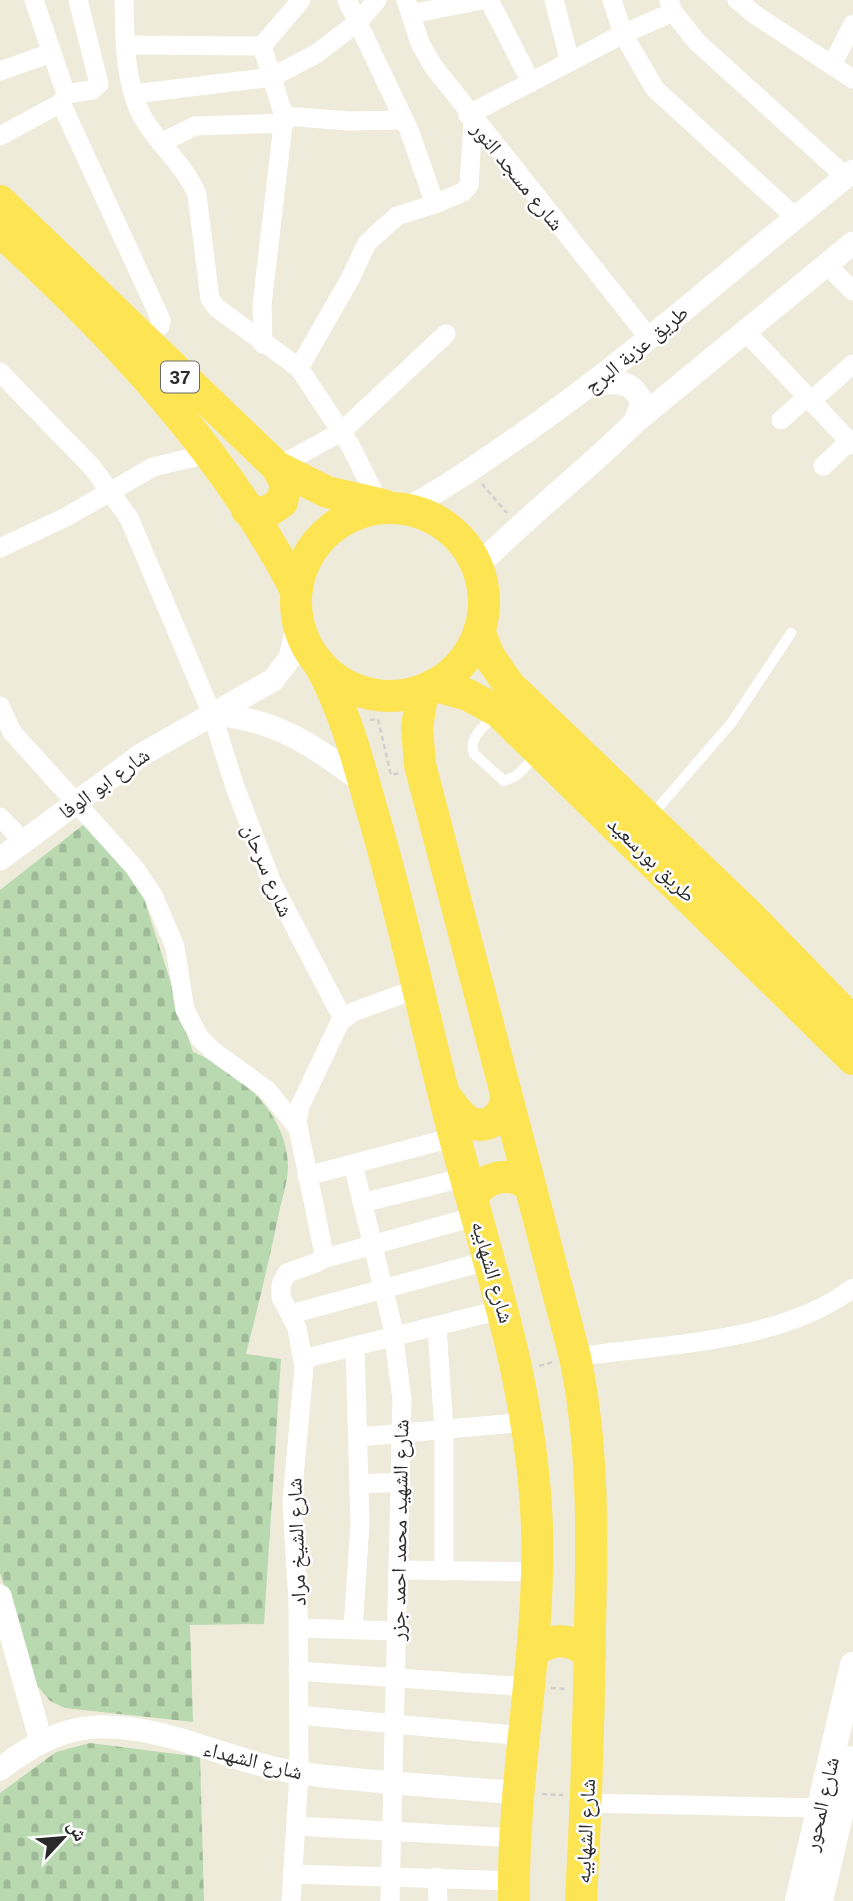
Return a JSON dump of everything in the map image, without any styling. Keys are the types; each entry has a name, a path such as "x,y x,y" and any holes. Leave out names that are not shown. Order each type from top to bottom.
{"highway":[{"name":"37","path":"0,201 278,467 327,492 391,507"},
{"name":"37","path":"0,231 106,334 211,453 280,559 296,590"},
{"path":"247,510 266,513 282,502 286,484 278,467"},
{"path":"391,507 432,517 454,533 477,567 484,598 479,631 466,657 428,688 395,696 367,693 341,682 319,663 298,624 296,590 306,558 327,531 355,514 391,507"},
{"name":"طريق بورسعيد","path":"479,631 489,656 509,685 648,820 741,927 785,972 853,1059"},
{"name":"شارع الشهابيه","path":"319,663 346,722 397,895 443,1093 519,1371 536,1508 537,1572 533,1653 518,1793 514,1891"},
{"name":"طريق بورسعيد","path":"428,688 468,695 499,712 741,927"},
{"name":"شارع الشهابيه","path":"428,688 417,727 421,765 575,1357 585,1412 592,1497 590,1690 581,1901"},
{"name":"طريق بورسعيد","path":"785,972 853,1022"},
{"path":"443,1093 461,1116 478,1125 492,1122 499,1116 506,1098"},
{"path":"472,1197 481,1186 494,1178 514,1177 528,1184"},
{"path":"533,1653 544,1645 562,1641 580,1646 590,1656"}],"main road":[{"name":"شارع المحور","path":"839,1806 853,1665"},
{"name":"شارع المحور","path":"816,1901 853,1759"}],"street":[{"path":"34,0 64,99 161,320 160,326 143,340"},
{"path":"0,136 64,99 92,90 99,84 78,0"},
{"path":"124,0 125,45 134,94 141,114 191,180 197,195 210,299 217,308 263,344 299,368 391,507"},
{"path":"262,46 301,0"},
{"path":"347,0 404,120 435,204"},
{"path":"134,94 272,77 316,54 358,22 377,0"},
{"path":"408,7 482,0"},
{"path":"489,0 531,82"},
{"path":"554,0 570,62"},
{"path":"612,0 623,34 655,89 794,216"},
{"path":"737,0 853,79"},
{"path":"299,368 350,279 367,243 397,216 435,204 463,192 470,185 471,118 671,6 697,42 849,174"},
{"name":"شارع مسجد النور","path":"408,7 428,59 471,118 650,339"},
{"path":"831,65 853,24"},
{"path":"125,45 262,46"},
{"path":"262,46 284,119 262,305 263,344"},
{"path":"0,71 51,53"},
{"path":"161,143 195,126 284,119 404,120"},
{"name":"طريق عزبة البرج","path":"391,507 470,471 594,384 794,216 849,174"},
{"path":"477,567 518,525 601,456 635,422 853,243"},
{"path":"826,264 853,291"},
{"path":"744,330 851,443 823,466"},
{"path":"278,467 341,432 446,334"},
{"path":"780,420 853,364"},
{"name":"شارع سرحان","path":"0,372 82,455 112,491 139,539 212,714 262,859 294,929 343,1019"},
{"path":"594,384 622,382 633,387 642,403 635,422"},
{"path":"0,548 58,521 164,463 211,453"},
{"name":"شارع ابو الوفا","path":"0,859 155,746 256,692 278,676 290,658 298,624"},
{"path":"212,714 261,723 293,734 322,751 365,784"},
{"path":"2,717 74,803 134,867 159,905 175,947 185,1010 199,1037 213,1051 267,1090 297,1127"},
{"path":"0,817 23,841"},
{"path":"322,1259 324,1254 297,1127 300,1106 343,1019 353,1012 419,988"},
{"path":"307,1176 455,1137"},
{"name":"شارع الشهيد محمد احمد جزر","path":"352,1164 394,1337 401,1384 390,1901"},
{"path":"322,1259 373,1246 472,1197"},
{"path":"362,1203 472,1197"},
{"name":"شارع الشيخ مراد","path":"291,1901 299,1773 298,1628 292,1501 303,1359 291,1314 281,1297 284,1278 293,1269 322,1259"},
{"path":"291,1314 489,1260"},
{"path":"575,1357 778,1327 818,1312 853,1288"},
{"path":"303,1359 504,1309"},
{"path":"438,1327 444,1431 444,1571"},
{"path":"353,1629 359,1564 360,1484 355,1346"},
{"path":"359,1437 527,1422"},
{"path":"360,1484 401,1482"},
{"path":"399,1570 537,1572"},
{"path":"0,1596 41,1741"},
{"path":"298,1628 397,1631"},
{"path":"298,1671 396,1675 528,1687"},
{"path":"299,1715 523,1736"},
{"name":"شارع الشهداء","path":"0,1769 41,1741 79,1729 118,1728 150,1733 299,1773 518,1793"},
{"path":"587,1800 839,1806"},
{"path":"296,1826 515,1838"},
{"path":"292,1874 438,1877 514,1891"},
{"path":"438,1877 438,1901"}],"lane":[{"path":"648,820 732,722 791,633"},
{"path":"499,712 475,737 471,748 498,779 504,781 516,776 541,752"}],"path":[{"path":"470,471 518,525"},
{"path":"346,722 378,719 391,775 421,765"},
{"path":"519,1371 575,1357"},
{"path":"528,1687 590,1690"},
{"path":"518,1793 587,1800"}],"green space":[{"path":"88,821 139,883 193,1052 227,1070 257,1096 279,1128 288,1166 285,1190 246,1354 281,1359 264,1624 190,1625 193,1722 65,1708 50,1701 34,1682 0,1573 0,890"},
{"path":"90,1743 200,1757 204,1901 0,1901 0,1793 56,1752"}]}
